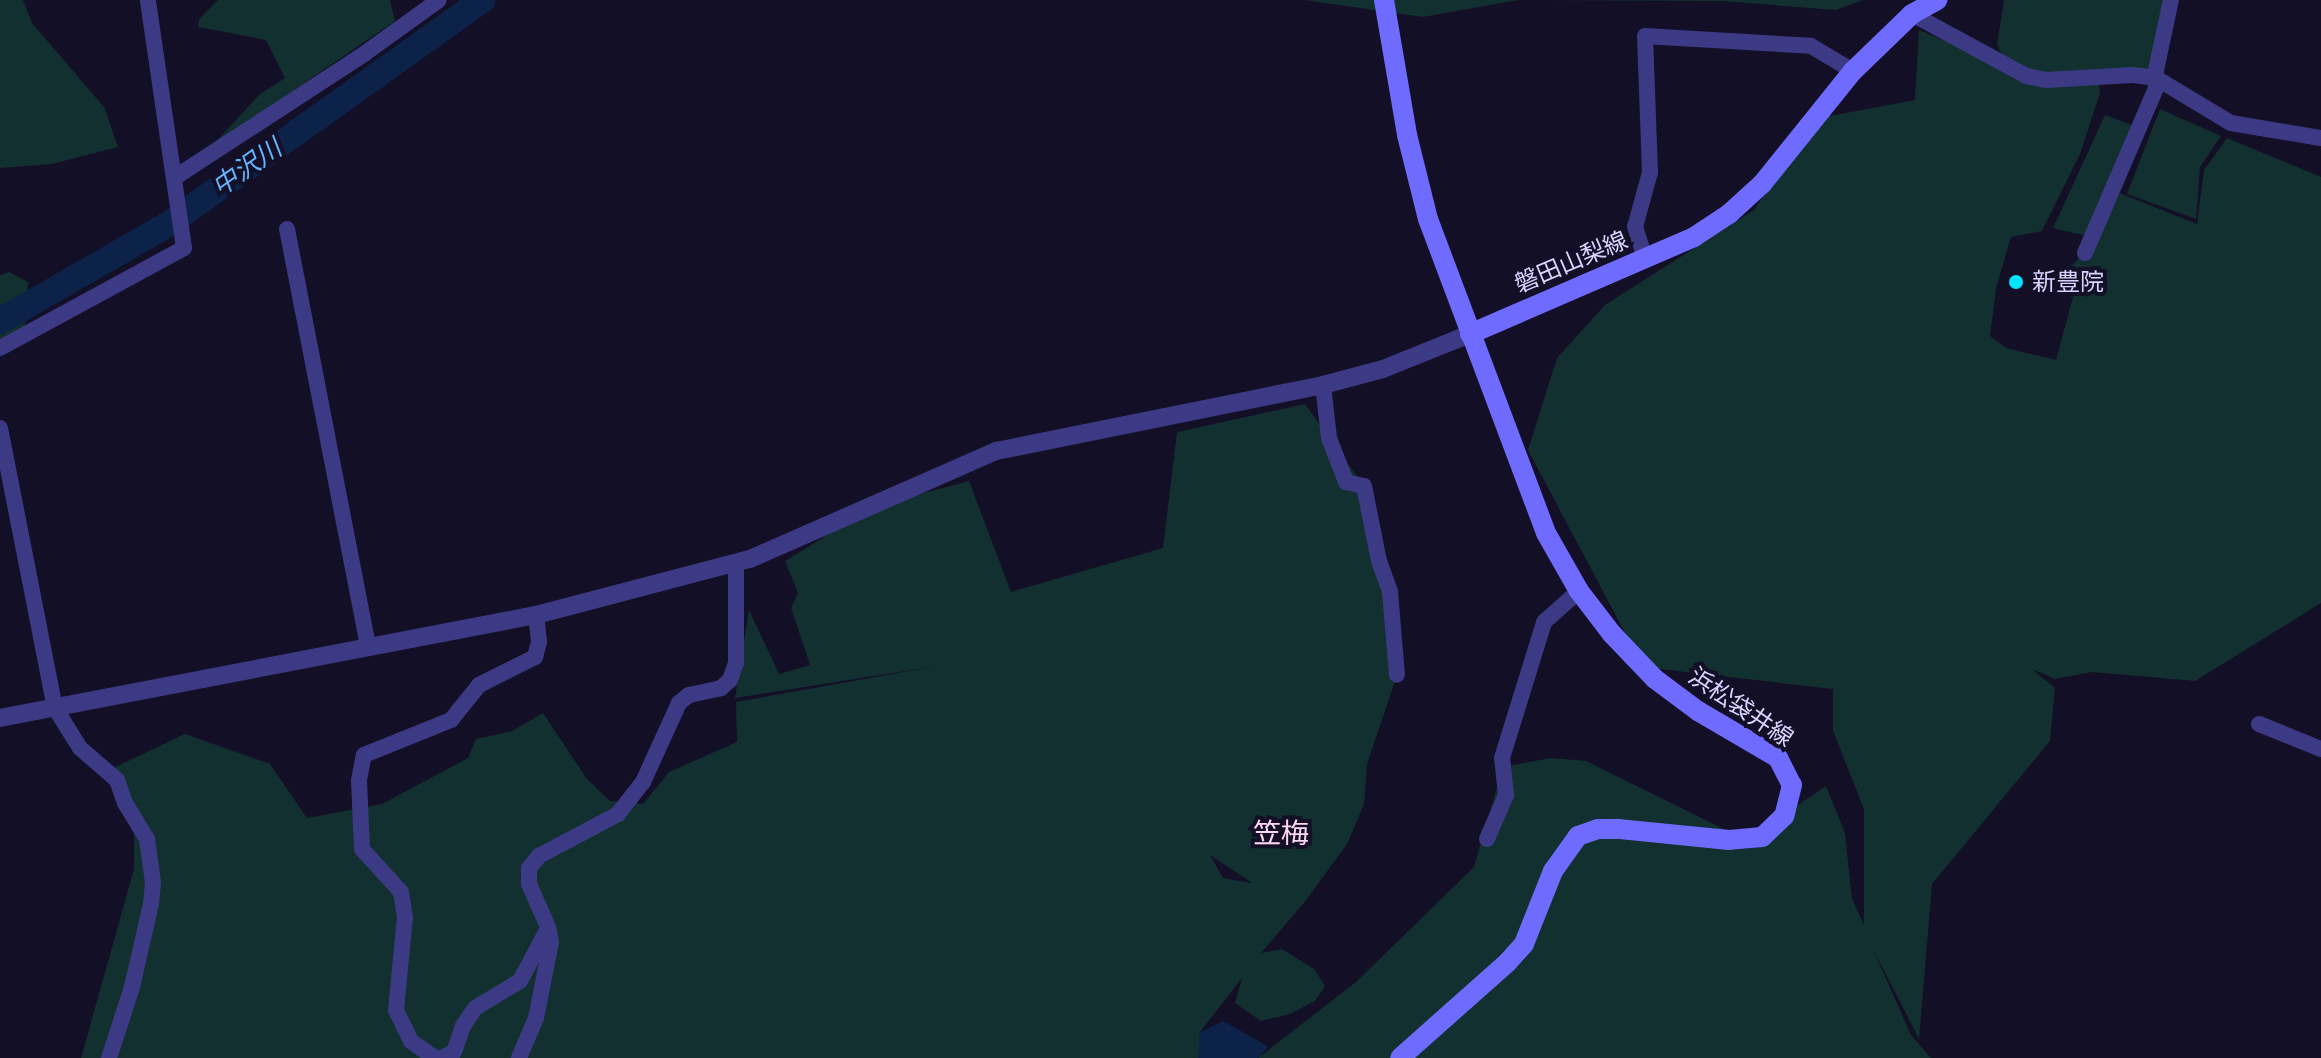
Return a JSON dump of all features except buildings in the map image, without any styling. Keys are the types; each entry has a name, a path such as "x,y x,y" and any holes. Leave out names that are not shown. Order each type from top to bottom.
{"main road":[{"name":"磐田山梨線","path":"1470,334 1694,237 1729,214 1762,184 1853,71 1912,14 1937,0"},
{"path":"1385,6 1407,135 1428,219 1470,334"},
{"name":"浜松袋井線","path":"1400,1058 1508,962 1524,944 1553,871 1578,836 1598,829 1618,829 1746,840 1762,837 1773,828 1790,801 1792,785 1778,758 1698,711 1655,679 1612,634 1579,591 1546,533 1470,334"}],"street":[{"path":"0,348 184,248 148,0"},
{"path":"174,182 439,0"},
{"path":"2085,253 2156,88 2171,0"},
{"path":"1912,14 2026,76 2046,80 2133,75 2156,78 2231,123 2321,138"},
{"path":"1645,259 1635,227 1650,172 1645,36 1811,46 1853,71"},
{"path":"287,229 368,647"},
{"path":"0,718 536,615 736,563 798,540 996,451 1323,385 1383,369 1470,334"},
{"path":"1323,385 1329,438 1346,482 1364,486 1379,561 1390,592 1397,675"},
{"path":"0,428 8,515 55,708 80,748 117,780 125,803 147,839 153,882 151,904 132,987 109,1058"},
{"path":"519,1058 536,1018 551,942 548,927 531,893 529,868 539,856 618,814 643,782 679,703 689,695 721,688 730,680 736,663 736,563"},
{"path":"1487,839 1506,795 1502,758 1544,622 1579,591"},
{"path":"435,1058 411,1041 396,1010 405,917 401,892 362,849 359,780 364,755 451,720 479,685 535,657 539,642 536,615"},
{"path":"2259,724 2321,749"},
{"path":"442,1058 454,1052 463,1026 475,1008 520,981 548,927"}],"green space":[{"path":"0,0 23,0 32,23 104,107 118,147 52,164 0,168"},
{"path":"218,0 390,0 395,21 212,146 260,94 285,78 266,40 198,27 199,19"},
{"path":"1304,0 1518,0 1423,17"},
{"path":"1529,0 1863,0 1836,10 1723,1"},
{"path":"2004,0 2165,0 2155,75 2098,77 2100,93 2080,154 2042,231 2011,237 1996,288 1990,336 2006,348 2056,360 2073,297 2046,290 2085,253 2091,237 2053,228 2105,115 2134,126 2112,190 2197,224 2204,170 2227,138 2321,177 2321,603 2195,681 2092,672 2055,679 2032,669 2055,688 2050,741 1932,884 1919,1039 1873,949 1911,1035 1931,1058 1258,1058 1356,982 1474,867 1503,767 1551,758 1586,761 1746,840 1826,786 1845,833 1852,899 1864,925 1864,809 1833,731 1833,689 1643,667 1528,450 1557,358 1605,305 1754,210 1814,119 1915,100 1919,30 2006,66 1997,44"},
{"path":"2160,109 2221,136 2200,167 2196,219 2127,194"},
{"path":"9,272 28,282 24,340 0,350 0,275"},
{"path":"1305,404 1364,486 1397,675 1367,764 1364,804 1347,844 1304,903 1261,953 1282,949 1314,969 1325,986 1315,1001 1290,1014 1261,1021 1235,1003 1242,978 1200,1032 1199,1058 81,1058 134,869 134,807 109,770 185,734 270,764 307,818 382,804 468,758 476,739 512,731 543,713 587,779 610,801 643,804 669,772 737,742 736,702 937,666 735,698 749,610 779,674 810,665 791,608 798,593 785,561 875,506 969,481 1011,592 1163,548 1177,432","holes":["1210,855 1251,882 1223,878"]}],"water":[{"path":"1223,1021 1268,1047 1258,1058 1198,1058 1200,1032"}],"waterway":[{"name":"中沢川","path":"0,321 167,225 483,0"}],"place":[{"name":"新豊院","path":"2016,282"}],"district":[{"name":"笠梅","path":"1281,833"}]}
